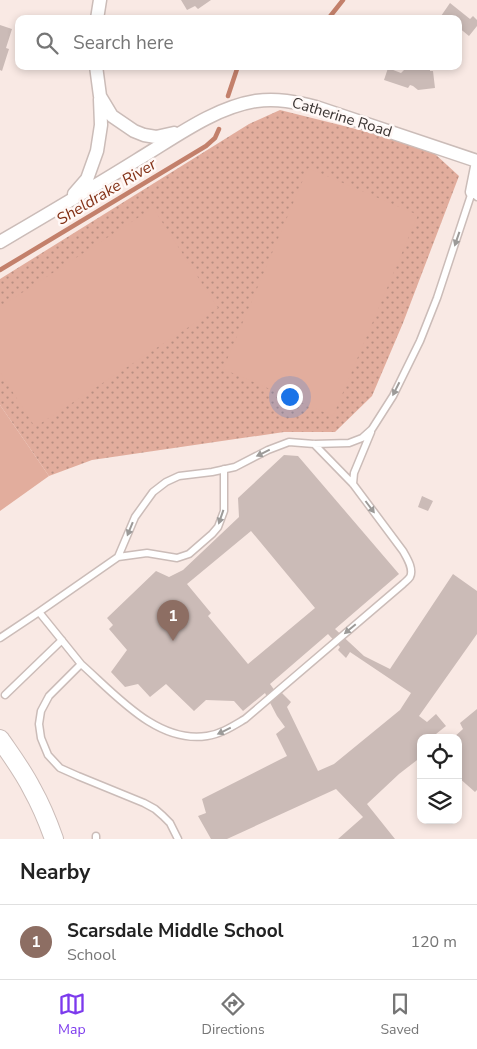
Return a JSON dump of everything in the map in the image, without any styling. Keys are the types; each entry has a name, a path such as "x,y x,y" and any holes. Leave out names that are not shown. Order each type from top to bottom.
{"street":[{"path":"97,15 100,0"},
{"path":"67,202 87,179 97,151 102,125 97,70"},
{"path":"100,96 112,116 134,131 144,135 156,137 186,130"},
{"name":"Catherine Road","path":"0,242 186,130 221,111 254,101 273,99 316,106 477,160"},
{"path":"475,194 477,167"},
{"path":"0,739 33,790 54,839"}],"lane":[{"path":"353,484 354,474 372,429 393,396 420,341 475,194"},
{"path":"118,557 135,516 153,492 166,482 179,476 235,467 268,450 289,442 314,444 349,443 362,438 372,429"},
{"path":"39,612 81,664 135,713 153,725 183,736 195,737 217,734 245,719 410,577 411,571 403,551 353,484 314,444"},
{"path":"0,638 118,557 147,553 177,558 188,554 218,527 224,512 224,469"},
{"path":"5,695 62,640"},
{"path":"81,664 49,696 42,711 40,724 41,738 48,755 60,768 155,809 170,823 178,839"}],"shaded area":[{"path":"280,110 376,134 435,154 459,176 403,323 372,396 335,432 284,432 92,460 49,476 0,405 0,279 249,124"},
{"path":"308,168 418,215 333,416 223,369"},
{"path":"153,208 218,308 35,427 0,372 0,307"},
{"path":"0,405 49,476 0,511"}],"building":[{"path":"181,0 211,0 198,9 195,6 187,10"},
{"path":"450,3 470,19 473,16 477,20 477,26 469,36 462,30 462,15 442,15"},
{"path":"0,25 12,29 6,48 9,49 2,71 0,70"},
{"path":"387,70 401,73 404,70 433,71 435,88 418,90 410,85 408,88 384,80"},
{"path":"284,455 298,456 399,574 335,629 364,656 390,669 453,574 477,591 477,634 419,716 427,722 436,714 446,726 436,734 417,734 417,760 367,804 395,839 338,839 363,817 336,789 227,839 211,839 198,816 206,813 202,799 287,756 276,734 285,727 265,693 243,711 234,701 206,700 194,711 166,684 150,697 138,684 125,687 111,672 127,650 109,629 113,625 107,618 156,571 169,577 183,570 239,517 238,498","holes":["251,531 315,608 248,664 208,616 211,613 187,584","328,634 340,647 338,650 346,658 350,652 411,693 400,710 334,764 318,771 287,707 291,702 282,693 278,695 270,684"]},
{"path":"422,496 433,501 428,511 418,507"},
{"path":"477,709 477,790 475,792 462,781 462,734 457,734 463,729 460,723"}],"waterway":[{"name":"Sheldrake River","path":"331,15 343,0"},
{"name":"Sheldrake River","path":"228,96 237,70"},
{"name":"Sheldrake River","path":"0,270 206,146 215,138 219,129"}],"place":[{"name":"Scarsdale Middle School","path":"173,641"}]}
